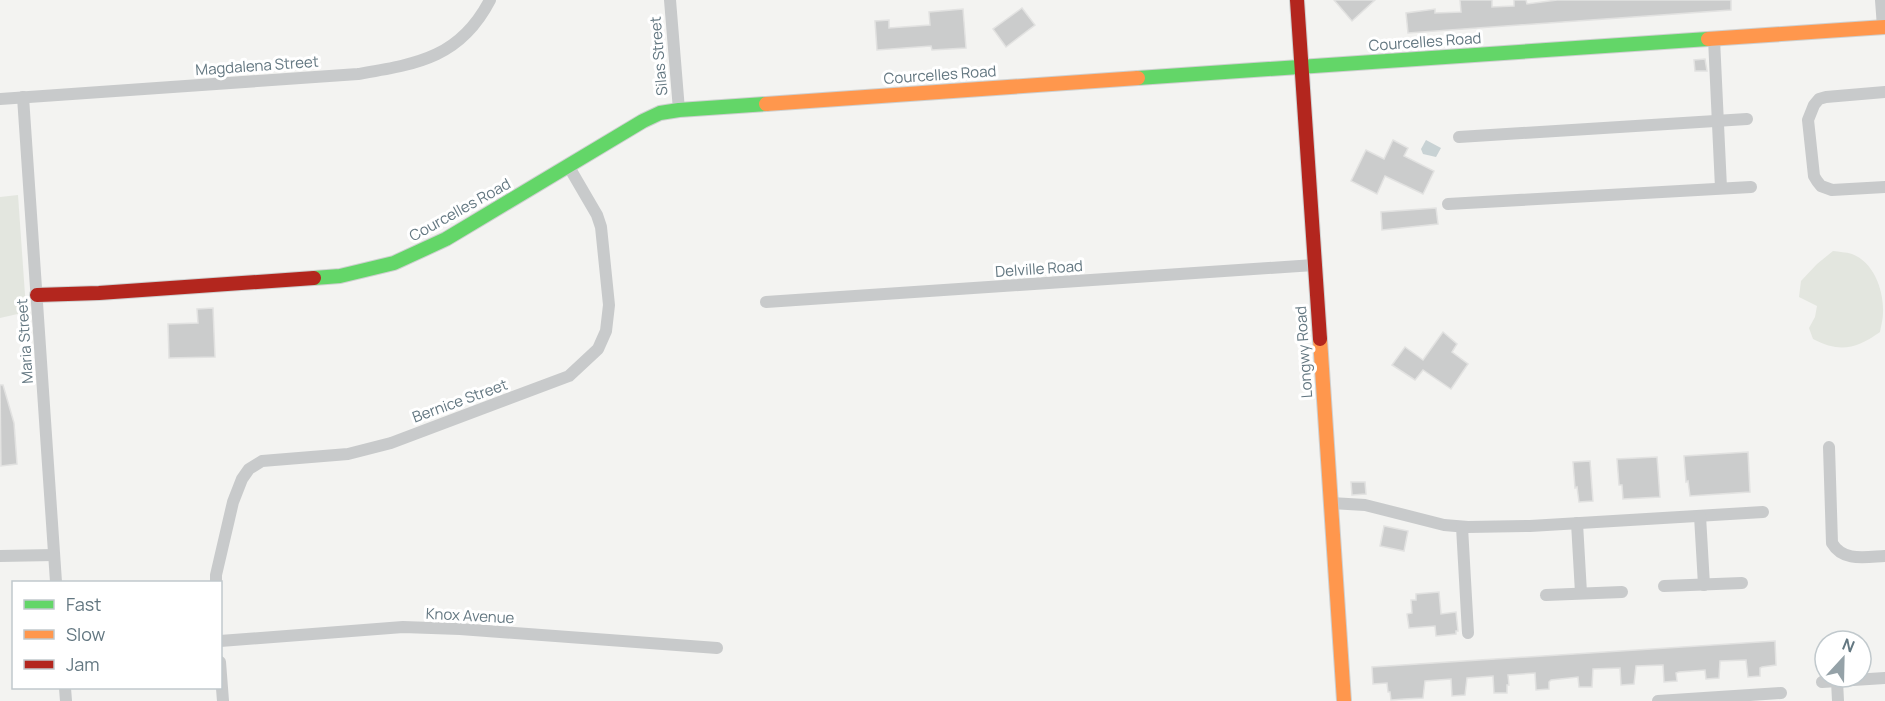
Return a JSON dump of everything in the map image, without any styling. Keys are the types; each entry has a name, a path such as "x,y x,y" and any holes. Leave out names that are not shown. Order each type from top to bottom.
{"street":[{"name":"Magdalena Street","path":"0,99 358,74 396,67 429,59 459,40 482,16 490,0"},
{"name":"Silas Street","path":"670,0 679,110"},
{"name":"Longwy Road","path":"1297,0 1344,701"},
{"path":"1881,0 1884,27"},
{"name":"Courcelles Road","path":"37,295 99,293 340,276 394,263 446,239 643,122 660,113 679,110 1884,27"},
{"path":"1714,39 1722,188"},
{"path":"1885,92 1819,99 1808,120 1814,176 1821,186 1832,190 1885,187"},
{"name":"Maria Street","path":"23,97 56,581"},
{"path":"1460,137 1746,119"},
{"name":"Bernice Street","path":"216,581 233,502 242,479 249,469 262,461 348,454 391,443 570,376 598,349 606,331 609,305 602,227 597,214 569,167"},
{"path":"1448,204 1750,187"},
{"name":"Delville Road","path":"766,302 1314,265"},
{"path":"1829,447 1832,543 1843,555 1854,558 1885,556"},
{"path":"1331,503 1365,505 1444,525 1462,527 1763,512"},
{"path":"1700,516 1704,585"},
{"path":"1577,523 1581,593"},
{"path":"1462,527 1468,633"},
{"path":"0,556 54,555"},
{"path":"1664,586 1742,583"},
{"path":"1546,595 1622,592"},
{"name":"Knox Avenue","path":"222,641 403,627 460,629 717,648"},
{"path":"1658,701 1720,699 1781,693"}],"shaded area":[{"path":"1426,140 1441,148 1436,157 1423,154 1421,149"},
{"path":"18,195 26,309 21,310 22,313 0,318 0,197"},
{"path":"1833,251 1852,254 1860,258 1872,270 1882,296 1883,315 1880,332 1863,342 1848,347 1831,346 1813,339 1809,328 1815,317 1817,306 1799,297 1801,281"}],"building":[{"path":"1334,0 1375,0 1352,21"},
{"path":"1460,0 1492,0 1492,7 1514,6 1514,0 1526,0 1527,4 1557,0 1731,0 1731,10 1408,33 1406,13 1435,9 1435,13 1461,12"},
{"path":"1022,8 1035,25 1006,47 993,29"},
{"path":"963,9 966,48 932,50 931,46 877,50 875,21 889,20 889,28 930,25 929,12"},
{"path":"1705,59 1707,71 1695,71 1694,60"},
{"path":"1393,140 1408,148 1404,156 1434,171 1423,194 1385,176 1377,194 1351,181 1366,150 1384,159"},
{"path":"1436,208 1438,224 1382,230 1381,212"},
{"path":"213,308 215,357 169,358 168,324 198,323 197,309"},
{"path":"1443,332 1457,344 1452,352 1468,364 1451,389 1423,370 1415,380 1392,365 1405,347 1423,360"},
{"path":"0,385 3,385 14,423 17,464 1,466"},
{"path":"1748,452 1750,492 1690,496 1688,481 1686,482 1684,456"},
{"path":"1657,457 1660,497 1623,499 1622,485 1619,485 1617,459"},
{"path":"1590,461 1593,501 1579,502 1577,487 1575,488 1573,462"},
{"path":"1351,482 1365,482 1366,494 1352,495"},
{"path":"1384,526 1408,531 1404,551 1380,546"},
{"path":"1439,592 1441,614 1456,612 1458,631 1456,634 1436,636 1435,626 1409,628 1407,614 1412,613 1411,600 1416,600 1416,594"},
{"path":"1775,641 1776,665 1760,668 1760,676 1748,677 1746,660 1720,661 1719,678 1706,679 1705,670 1679,672 1676,673 1677,681 1664,682 1663,665 1636,666 1634,684 1621,685 1620,668 1593,669 1592,687 1579,687 1578,677 1551,680 1549,689 1536,690 1535,673 1508,675 1507,693 1494,693 1493,676 1467,678 1465,695 1452,696 1451,679 1425,681 1423,698 1391,700 1387,683 1373,684 1372,667"}],"traffic: fast":[{"path":"1138,78 1708,39"},
{"path":"314,278 340,276 394,263 446,239 660,113 766,104"}],"traffic: slow":[{"path":"1708,39 1885,27"},
{"path":"766,104 1138,78"},
{"path":"1320,339 1344,701"}],"traffic: jam":[{"path":"1297,0 1320,339"},
{"path":"37,295 99,293 314,278"}]}
